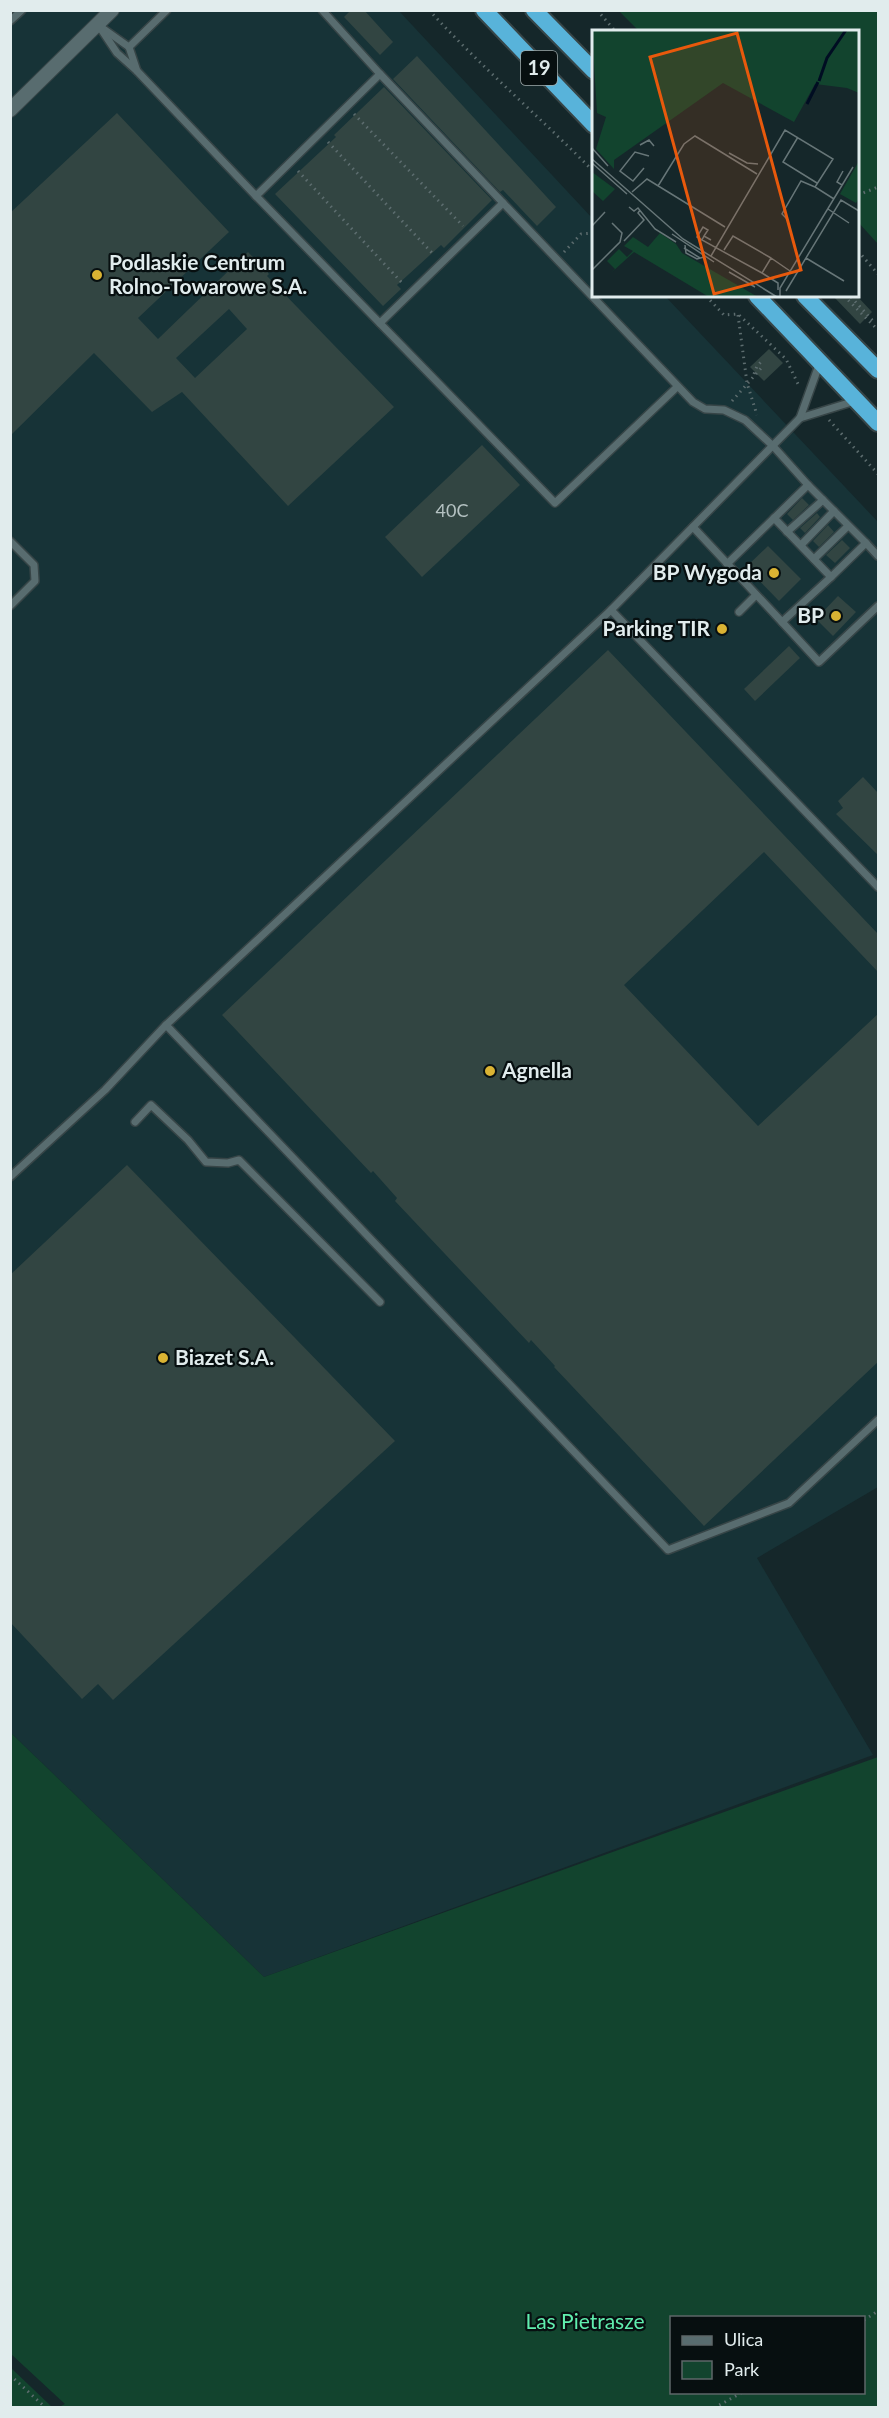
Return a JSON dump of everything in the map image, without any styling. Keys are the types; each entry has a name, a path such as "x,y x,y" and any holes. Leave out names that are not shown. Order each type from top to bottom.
{"highway":[{"name":"19","path":"484,10 592,122"},
{"name":"19","path":"534,10 592,69"},
{"path":"758,297 879,423"},
{"path":"806,297 879,370"}],"street":[{"path":"10,110 112,10"}],"lane":[{"path":"10,21 22,10"},
{"path":"129,46 167,10"},
{"path":"322,10 592,296"},
{"path":"98,25 129,46 137,71"},
{"path":"98,25 117,53 555,503 677,387"},
{"path":"256,196 380,74"},
{"path":"380,323 503,203"},
{"path":"593,297 693,402 705,409 724,410 745,420 879,556"},
{"path":"10,1178 105,1090 166,1025 611,610 693,528 800,418 820,362"},
{"path":"800,418 856,400"},
{"path":"727,564 808,485"},
{"path":"787,532 823,500"},
{"path":"801,545 834,511"},
{"path":"774,518 831,577"},
{"path":"814,560 848,526"},
{"path":"693,528 819,662 879,606"},
{"path":"10,541 34,565 35,581 10,606"},
{"path":"782,622 866,543"},
{"path":"739,612 756,595"},
{"path":"611,610 879,888"},
{"path":"166,1025 668,1550 789,1503 879,1420"},
{"path":"135,1122 152,1105 188,1140 206,1162 228,1163 239,1160 380,1302"}],"path":[{"path":"429,10 469,53 539,117 592,170"},
{"path":"597,10 614,30"},
{"path":"347,106 471,234"},
{"path":"320,133 442,263"},
{"path":"290,162 411,293"},
{"path":"859,195 879,187"},
{"path":"557,259 581,234 592,233"},
{"path":"859,252 879,274"},
{"path":"707,297 724,315 738,314 786,359 799,386"},
{"path":"845,297 879,330"},
{"path":"850,297 873,321 874,326"},
{"path":"738,314 747,383"},
{"path":"753,376 762,361"},
{"path":"724,410 763,366"},
{"path":"829,420 879,474"},
{"path":"865,2319 879,2311"},
{"path":"10,2375 46,2408"},
{"path":"714,2408 740,2394"}],"shaded area":[{"path":"10,11 399,11 592,218 592,297 666,297 878,522 878,1487 757,1558 873,1755 264,1977 11,1733"}],"green space":[{"path":"619,11 878,11 878,244 859,223 859,30 638,30"},
{"name":"Las Pietrasze","path":"11,1733 264,1977 878,1757 878,2407 59,2407 65,2404 11,2354"},
{"path":"11,2368 52,2407 11,2407"}],"building":[{"path":"351,10 364,10 393,42 380,55 344,17"},
{"path":"417,56 556,207 537,226 503,190 500,192 393,79"},
{"path":"384,87 492,200 444,248 441,245 397,285 401,289 383,306 275,194 336,137 334,135"},
{"path":"117,113 229,232 138,318 158,339 248,252 269,274 267,276 394,407 288,506 182,392 152,412 94,353 10,436 10,213","holes":["229,309 247,329 195,378 176,358"]},
{"path":"834,297 858,297 872,312 860,324"},
{"path":"769,349 783,363 764,381 750,367"},
{"path":"482,445 520,485 422,577 385,537"},
{"path":"802,498 809,505 793,520 787,514"},
{"path":"817,513 820,517 805,533 800,528"},
{"path":"828,525 834,532 819,547 813,541"},
{"path":"842,540 850,548 835,563 826,555"},
{"name":"BP Wygoda","path":"768,546 801,579 779,601 746,567"},
{"name":"BP","path":"838,596 856,612 833,636 816,619"},
{"path":"789,646 800,658 755,701 744,689"},
{"name":"Agnella","path":"608,650 879,935 879,973 764,852 624,985 758,1126 879,1013 879,1361 704,1526 531,1340 529,1343 395,1201 397,1198 373,1171 371,1173 222,1015"},
{"path":"863,777 879,794 879,856 836,814 843,808 838,801"},
{"name":"Biazet S.A.","path":"127,1165 395,1441 113,1700 98,1684 82,1699 10,1622 10,1275"}],"place":[{"name":"Podlaskie Centrum Rolno-Towarowe S.A.","path":"97,275"},
{"name":"BP Wygoda","path":"774,573"},
{"name":"BP","path":"836,616"},
{"name":"Parking TIR","path":"722,629"},
{"name":"Agnella","path":"490,1071"},
{"name":"Biazet S.A.","path":"163,1358"}]}
